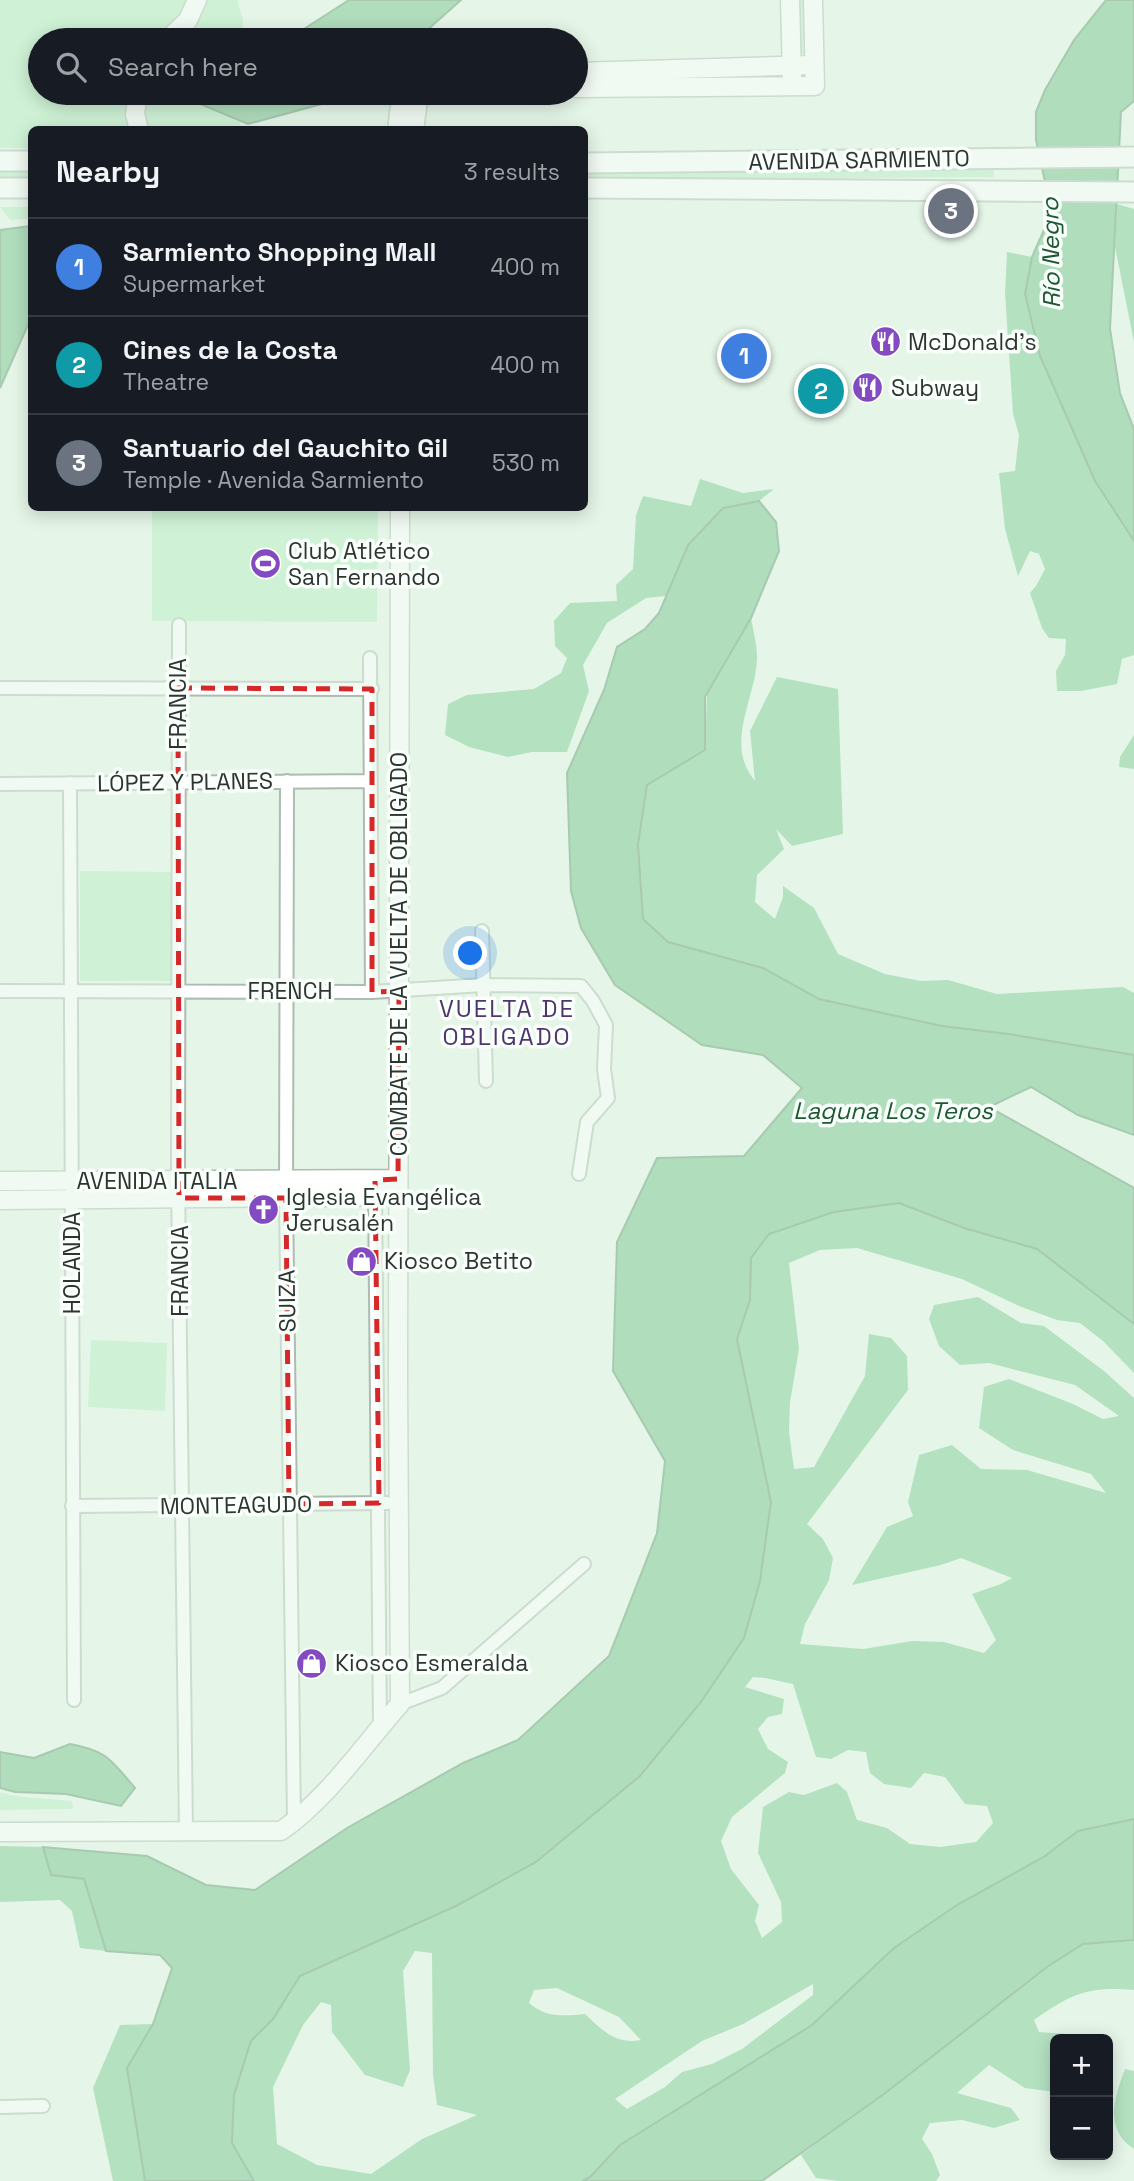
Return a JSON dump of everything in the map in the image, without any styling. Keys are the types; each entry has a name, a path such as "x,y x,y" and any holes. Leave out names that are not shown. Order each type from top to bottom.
{"main road":[{"name":"AVENIDA SARMIENTO","path":"588,163 1134,157"},
{"path":"0,161 28,161"},
{"path":"0,188 28,188"},
{"name":"AVENIDA SARMIENTO","path":"588,188 1134,192"}],"street":[{"path":"180,28 188,20 197,0"},
{"path":"790,0 792,86"},
{"path":"588,74 618,80 815,86 813,0"},
{"path":"588,86 618,80 814,65"},
{"path":"136,105 138,126"},
{"path":"397,126 400,105"},
{"path":"415,126 417,105"},
{"name":"COMBATE DE LA VUELTA DE OBLIGADO","path":"400,511 400,1704"},
{"name":"FRANCIA","path":"178,625 181,1505 186,1833"},
{"name":"COMBATE DE LA VUELTA DE OBLIGADO","path":"370,659 372,992"},
{"path":"0,688 372,689"},
{"name":"SUIZA","path":"286,780 286,1189 294,1822"},
{"name":"LÓPEZ Y PLANES","path":"0,784 370,781"},
{"name":"HOLANDA","path":"70,783 74,1700"},
{"path":"482,931 486,1081"},
{"name":"FRENCH","path":"0,991 372,992 483,985 580,986 593,1001 606,1025 604,1069 607,1098 587,1122 579,1174"},
{"name":"AVENIDA ITALIA","path":"0,1181 72,1181 179,1190"},
{"path":"375,1188 380,1727"},
{"name":"AVENIDA ITALIA","path":"0,1200 72,1200 179,1190 398,1188"},
{"name":"MONTEAGUDO","path":"72,1506 399,1503"},
{"path":"0,1832 186,1833 281,1830 294,1822 348,1766 400,1704 442,1688 584,1564"},
{"path":"0,2107 43,2106"}],"highlighted area":[{"path":"178,688 372,689 372,992 399,991 398,1179 375,1180 379,1503 289,1504 286,1198 179,1198"}],"shaded area":[{"path":"0,0 237,0 243,28 28,28 28,105 241,105 240,126 28,126 28,148 0,148"},
{"path":"796,0 806,0 806,54 796,54"},
{"path":"994,165 994,177 588,180 588,168"},
{"path":"0,170 28,170 28,184 0,184"},
{"path":"1117,204 1134,209 1134,342 1115,247"},
{"path":"0,207 28,207 28,219 10,220"},
{"path":"1007,252 1032,257 1025,294 1095,481 1134,541 1134,655 1122,659 1117,684 1081,691 1057,691 1056,671 1065,655 1066,639 1049,638 1042,628 1030,593 1045,569 1039,554 1030,551 1018,576 1005,529 999,473 1015,471 1019,435 1013,414 1005,293"},
{"path":"700,479 743,493 774,489 759,501 723,508 688,545 666,596 646,598 607,623 583,665 589,691 567,752 532,752 508,757 469,747 445,735 448,704 467,695 534,689 561,673 567,658 555,646 554,621 570,603 617,601 616,585 633,569 636,515 643,496 691,506"},
{"name":"Club Atlético San Fernando","path":"152,511 378,511 377,622 152,621"},
{"path":"751,618 757,656 742,736 746,766 755,781 750,731 777,677 838,689 843,834 792,846 776,829 784,849 757,875 755,902 775,919 783,897 783,886 814,908 838,954 885,974 921,981 948,980 997,994 1123,987 1134,993 1134,1055 942,1026 819,999 763,968 668,942 643,919 638,844 647,785 705,750 707,692"},
{"path":"1134,735 1134,769 1119,767 1120,757"},
{"path":"80,871 174,872 174,981 80,981"},
{"path":"899,1203 964,1228 1037,1249 1134,1324 1134,1373 1103,1341 1080,1323 1057,1320 1019,1306 962,1279 857,1248 820,1250 789,1263 799,1349 790,1402 789,1432 794,1469 814,1467 865,1376 869,1334 891,1338 907,1356 908,1390 807,1524 823,1539 833,1558 829,1580 805,1624 800,1644 863,1649 912,1641 944,1642 984,1653 996,1640 972,1594 1012,1578 961,1558 852,1585 887,1527 913,1516 908,1502 919,1455 952,1445 981,1469 1027,1470 1106,1493 1091,1474 1013,1450 979,1428 984,1387 1009,1379 1103,1419 1119,1416 1075,1385 989,1363 960,1365 939,1346 929,1319 934,1305 978,1297 1021,1323 1044,1326 1104,1371 1134,1398 1134,1819 1078,1831 1045,1856 957,1905 894,1948 812,2025 620,2145 590,2177 582,2181 254,2181 232,2143 234,2095 251,2041 273,2019 300,1976 456,1906 536,1862 640,1776 701,1702 744,1638 760,1581 771,1502 737,1339 750,1300 751,1258 769,1234 834,1212","holes":["753,1677 793,1684 816,1757 831,1759 848,1750 866,1752 870,1773 884,1784 911,1788 924,1773 945,1777 965,1804 987,1806 993,1823 976,1842 940,1847 910,1844 887,1828 857,1820 847,1792 837,1783 804,1795 789,1792 763,1807 758,1853 781,1902 782,1922 762,1938 755,1921 759,1905 731,1869 721,1841 732,1817 785,1773 788,1762 768,1749 758,1729 768,1717 782,1714 784,1699 745,1687","415,1951 432,1953 433,2075 437,2105 477,2115 422,2139 371,2174 317,2165 277,2144 273,2087 303,2025 321,2002 331,2005 332,2032 365,2075 403,2087 410,2070 403,1971","813,1984 813,1995 742,2049 712,2064 682,2072 665,2087 627,2109 615,2099 702,2041 743,2024","557,1988 619,2017 641,2040 617,2038 604,2031 585,2014 549,2014 535,2008 529,2003 534,1990"]},
{"path":"91,1340 167,1343 165,1411 88,1407"},
{"path":"0,1792 14,1796 72,1801 73,1809 0,1810"},
{"path":"0,1846 43,1847 51,1875 84,1879 106,1951 80,1948 72,1911 60,1900 0,1902"},
{"path":"1134,1940 1134,1990 1104,1989 1081,1994 1034,2020 1039,2032 1068,2034 1050,2034 1050,2091 1025,2088 989,2065 957,2093 1011,2108 1020,2120 994,2128 962,2120 930,2123 922,2139 932,2154 940,2175 936,2181 838,2181 816,2178 801,2155 1047,1967 1083,1944"},
{"path":"153,2024 127,2068 145,2181 113,2181 93,2088 120,2025"},
{"path":"1125,2069 1134,2071 1134,2149 1118,2132 1115,2123 1115,2102"}],"water":[{"path":"349,0 461,0 430,28 306,28"},
{"name":"Río Negro","path":"1106,0 1134,0 1134,101 1121,112 1110,329 1120,393 1134,429 1134,541 1095,481 1040,356 1025,294 1032,257 1047,223 1050,205 1036,140 1036,112 1045,90 1074,40"},
{"path":"203,105 318,105 248,124"},
{"path":"28,226 28,325 0,388 0,230"},
{"name":"Laguna Los Teros","path":"759,501 776,522 779,551 751,618 705,697 705,750 647,785 638,844 643,919 668,942 763,968 819,999 942,1026 1134,1055 1134,1135 1078,1115 1031,1087 989,1107 1134,1188 1134,1324 1037,1249 964,1228 899,1203 834,1212 769,1234 751,1258 750,1300 737,1339 771,1502 760,1581 744,1638 701,1702 640,1776 536,1862 456,1906 300,1976 273,2019 251,2041 234,2095 232,2143 254,2181 145,2181 127,2068 153,2024 172,1968 160,1955 106,1951 84,1879 51,1875 43,1847 147,1856 206,1885 255,1890 347,1828 463,1763 518,1740 609,1656 657,1533 665,1461 613,1371 617,1242 657,1158 744,1156 802,1088 763,1055 702,1045 615,985 581,928 571,891 567,773 604,690 617,647 645,629 659,613 688,545 723,508"},
{"path":"70,1744 93,1750 108,1758 135,1788 121,1806 66,1794 15,1792 0,1788 0,1752 34,1758"},
{"path":"1134,1819 1134,1940 1083,1944 1047,1967 884,2094 762,2181 582,2181 590,2177 620,2145 812,2025 894,1948 957,1905 1045,1856 1078,1831"}],"place":[{"name":"Santuario del Gauchito Gil","path":"951,211"},
{"name":"McDonald's","path":"885,342"},
{"name":"Sarmiento Shopping Mall","path":"744,356"},
{"name":"Subway","path":"868,388"},
{"name":"Cines de la Costa","path":"821,391"},
{"name":"Club Atlético San Fernando","path":"265,564"},
{"name":"Iglesia Evangélica Jerusalén","path":"263,1210"},
{"name":"Kiosco Betito","path":"361,1261"},
{"name":"Kiosco Esmeralda","path":"312,1663"}],"district":[{"name":"VUELTA DE OBLIGADO","path":"507,1023"}]}
